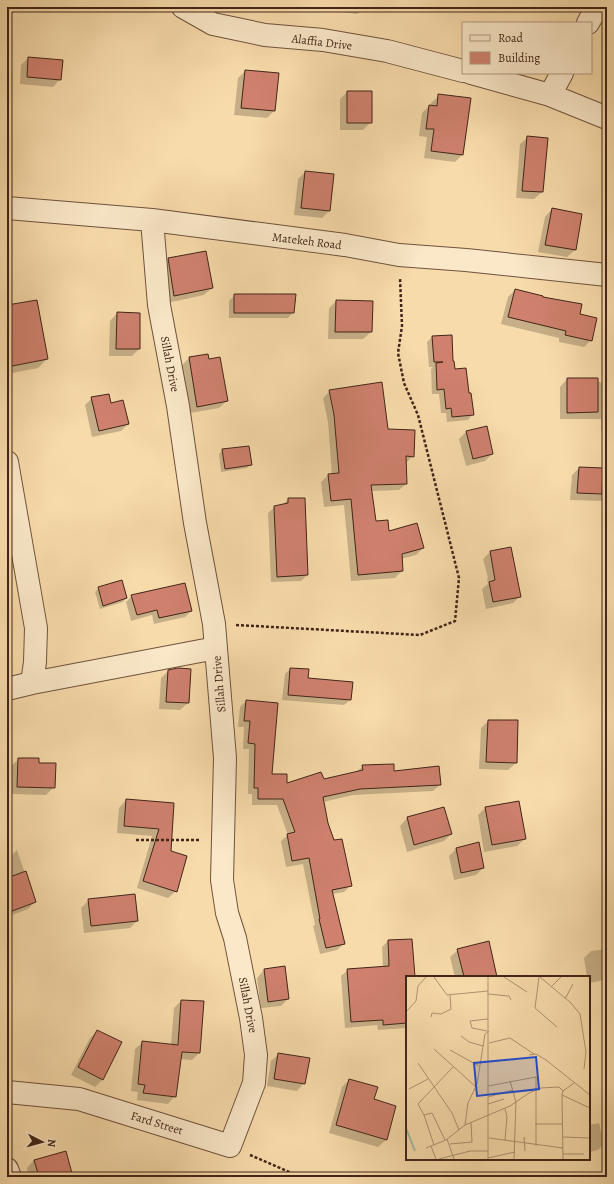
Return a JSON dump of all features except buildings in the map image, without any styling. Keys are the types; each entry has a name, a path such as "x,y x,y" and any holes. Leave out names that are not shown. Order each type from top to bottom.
{"street":[{"name":"Alaffia Drive","path":"183,7 213,24 265,35 322,40 387,51 462,71"},
{"path":"589,22 597,7"},
{"path":"475,74 550,95 607,118"},
{"path":"550,95 561,74"},
{"name":"Matekeh Road","path":"7,208 152,220 345,245 399,255 466,260 607,275"},
{"name":"Sillah Drive","path":"152,220 159,306 178,406 195,523 214,624 225,758 222,880 227,913 235,938 251,1018 256,1055 254,1083 230,1146"},
{"path":"7,462 36,628 35,662 32,682"},
{"path":"7,689 32,682 216,648"},
{"name":"Fard Street","path":"7,1092 79,1099 230,1146"},
{"path":"7,1169 10,1177"}],"path":[{"path":"214,624 420,635 455,621 459,578 418,415 404,383 398,353 402,326 399,255"},
{"path":"136,840 203,840 224,838"},
{"path":"230,1146 301,1177"}]}
